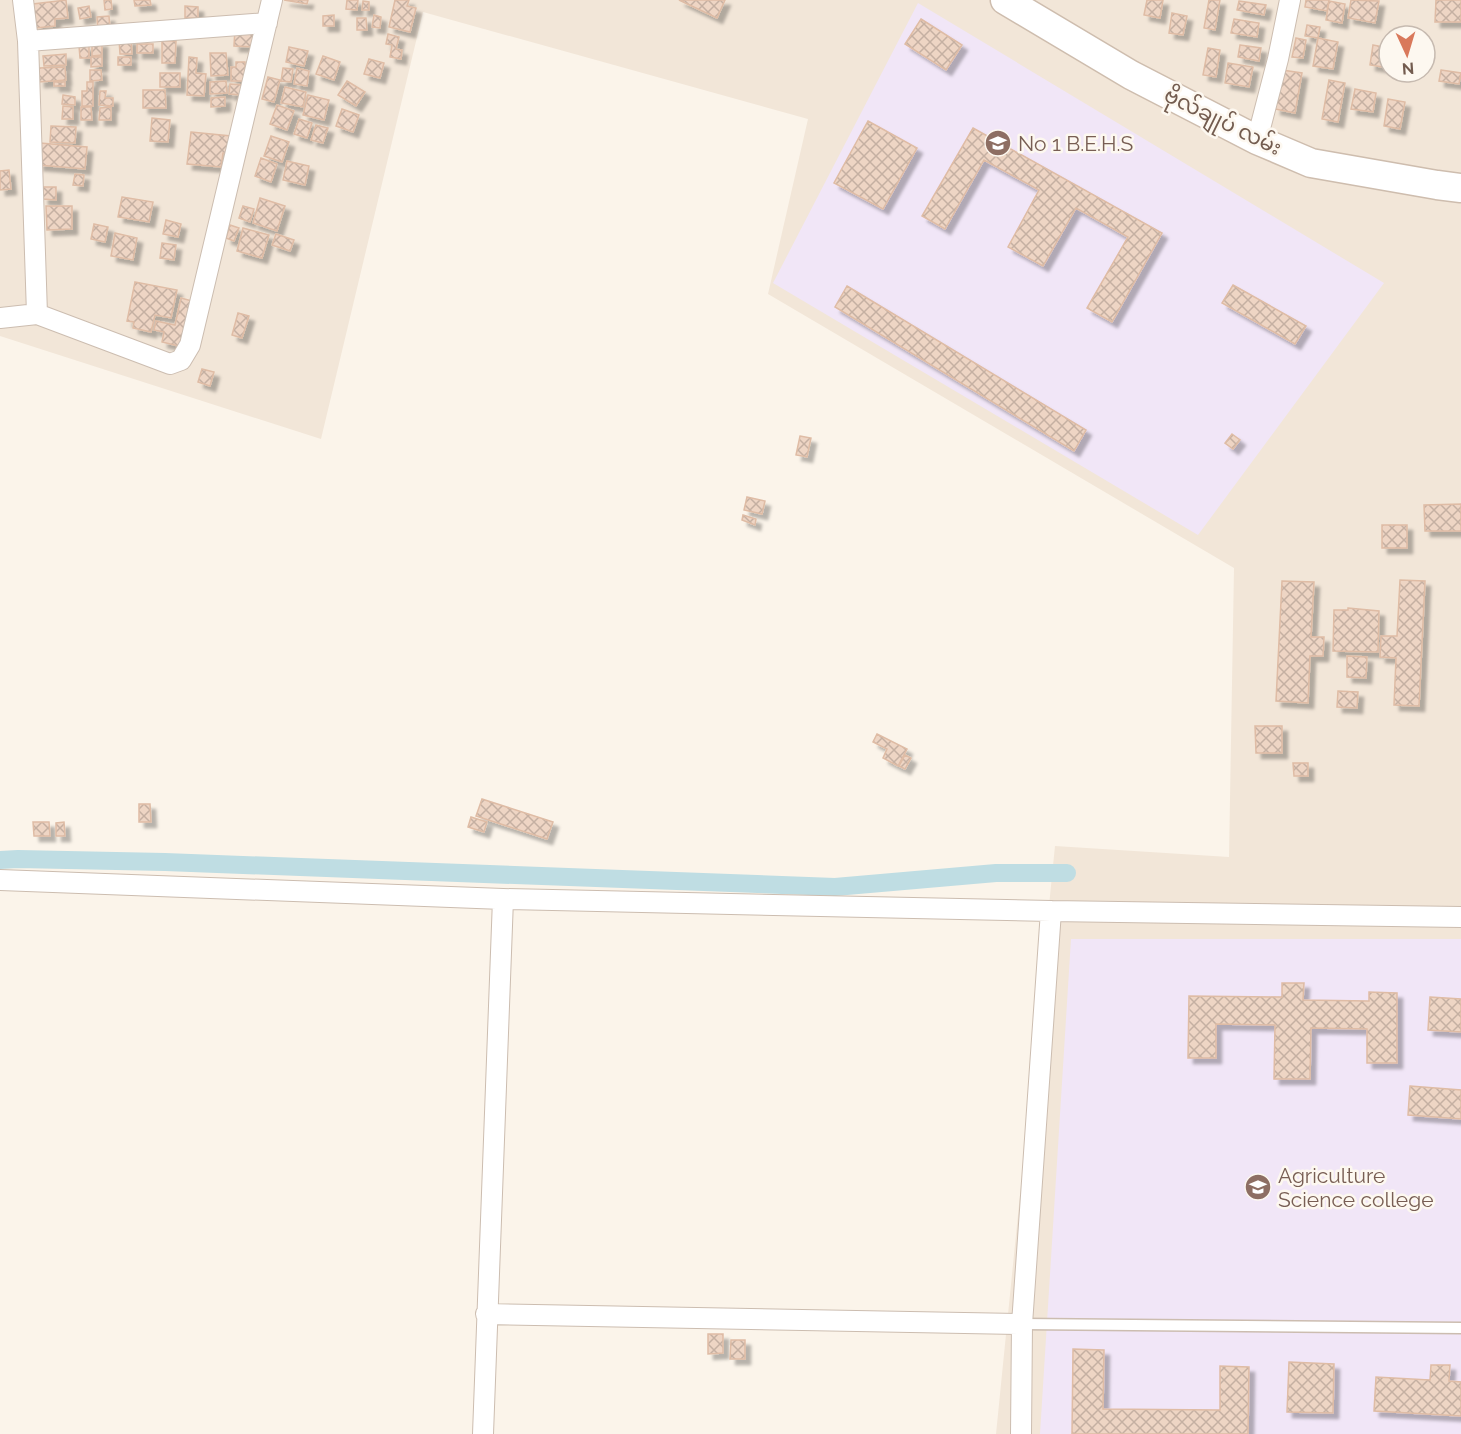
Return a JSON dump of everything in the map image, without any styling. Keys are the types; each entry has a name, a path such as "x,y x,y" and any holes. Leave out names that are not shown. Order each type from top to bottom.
{"main road":[{"name":"ဗိုလ်ချုပ် လမ်း","path":"1005,0 1131,75 1257,140 1311,163 1461,188"}],"street":[{"path":"22,0 28,41 37,314"},
{"path":"0,318 37,314 170,364 182,360 190,345 272,0"},
{"path":"1257,140 1278,59 1290,0"},
{"path":"28,41 267,23"},
{"path":"0,880 503,899 1461,917"},
{"path":"483,1434 503,899"},
{"path":"1021,1434 1022,1324 1051,911"},
{"path":"486,1314 1022,1324"}],"lane":[{"path":"1022,1324 1461,1329"}],"shaded area":[{"path":"0,0 1461,0 1461,1434 996,1434 1055,846 1229,857 1234,568 768,294 808,119 423,12 321,439 0,336"},
{"name":"No 1 B.E.H.S","path":"918,3 1384,283 1198,535 773,283"},
{"name":"Agriculture Science college","path":"1071,939 1461,939 1461,1434 1040,1434"}],"building":[{"path":"66,0 68,18 55,19 55,26 36,28 33,4"},
{"path":"104,0 111,0 112,9 105,10"},
{"path":"134,0 150,0 151,5 135,6"},
{"path":"284,0 308,0 307,4"},
{"path":"347,0 358,0 357,10 346,9"},
{"path":"395,0 409,0 407,6 416,8 410,32 389,27"},
{"path":"679,0 725,0 717,18"},
{"path":"1147,0 1163,0 1160,18 1144,15"},
{"path":"1209,0 1220,0 1215,30 1204,28"},
{"path":"1306,0 1329,0 1327,11 1305,7"},
{"path":"1351,0 1379,1 1375,23 1348,18"},
{"path":"1436,0 1461,0 1461,22 1435,22"},
{"path":"363,1 369,2 369,10 362,10"},
{"path":"1239,1 1266,5 1264,15 1237,10"},
{"path":"1329,1 1345,4 1342,23 1326,20"},
{"path":"89,6 91,17 80,19 78,8"},
{"path":"185,6 198,7 198,18 185,18"},
{"path":"1172,13 1187,16 1183,35 1169,33"},
{"path":"334,15 334,26 323,26 323,16"},
{"path":"374,15 381,17 380,28 372,27"},
{"path":"109,16 110,30 98,31 97,17"},
{"path":"357,18 366,18 367,30 357,30"},
{"path":"921,19 962,45 946,70 905,44"},
{"path":"1234,19 1259,23 1257,37 1231,33"},
{"path":"1307,25 1320,27 1318,38 1305,36"},
{"path":"235,28 257,29 256,47 234,46"},
{"path":"388,34 399,37 396,49 402,50 401,59 390,57 392,45 386,44"},
{"path":"1296,38 1306,40 1303,58 1292,57"},
{"path":"1318,38 1338,42 1333,69 1313,66"},
{"path":"131,39 132,54 120,54 119,40"},
{"path":"162,41 176,41 175,63 162,63"},
{"path":"92,42 102,42 102,55 92,56"},
{"path":"137,44 153,44 153,53 137,53"},
{"path":"1240,45 1261,48 1259,61 1238,57"},
{"path":"1373,45 1377,46 1377,66 1370,65"},
{"path":"79,46 89,46 89,58 80,58"},
{"path":"289,47 308,51 304,66 286,62"},
{"path":"1208,48 1220,50 1216,77 1203,75"},
{"path":"210,53 226,53 228,75 211,76"},
{"path":"66,54 66,65 44,66 43,56"},
{"path":"323,56 340,62 334,80 316,74"},
{"path":"91,57 102,57 102,66 91,67"},
{"path":"118,57 131,57 131,65 118,65"},
{"path":"189,57 197,58 196,73 206,74 204,96 187,95"},
{"path":"369,59 384,63 380,78 364,74"},
{"path":"236,62 245,62 246,81 231,81 231,67 236,67"},
{"path":"1228,63 1253,67 1249,87 1225,83"},
{"path":"65,67 66,80 39,82 39,68"},
{"path":"283,68 293,69 291,82 281,81"},
{"path":"297,68 309,71 307,86 294,84"},
{"path":"90,70 101,70 102,80 90,81"},
{"path":"1282,70 1302,73 1295,113 1275,109"},
{"path":"1441,70 1461,73 1459,84 1439,81"},
{"path":"160,73 180,73 180,87 160,87"},
{"path":"268,77 280,80 274,102 262,99"},
{"path":"1329,80 1345,83 1338,122 1322,119"},
{"path":"226,81 227,93 210,94 210,82"},
{"path":"347,81 365,92 356,106 338,95"},
{"path":"54,82 65,82 65,86 54,86"},
{"path":"87,82 93,82 93,106 82,106 82,91 87,91"},
{"path":"230,84 243,85 242,95 229,94"},
{"path":"285,87 306,92 303,107 281,103"},
{"path":"1355,89 1376,93 1373,112 1351,109"},
{"path":"143,90 165,90 166,108 143,108"},
{"path":"100,91 106,91 105,98 113,98 113,106 99,105"},
{"path":"63,95 75,97 75,105 62,104"},
{"path":"308,95 329,100 324,120 303,115"},
{"path":"225,97 225,106 211,107 211,98"},
{"path":"1388,99 1405,102 1400,129 1384,126"},
{"path":"277,105 294,111 287,130 270,124"},
{"path":"63,106 73,107 73,119 62,119"},
{"path":"81,107 91,107 92,120 81,120"},
{"path":"111,107 111,120 99,120 100,108"},
{"path":"342,109 359,115 353,132 336,126"},
{"path":"152,118 170,120 168,142 150,141"},
{"path":"299,119 312,123 307,138 294,134"},
{"path":"868,121 917,148 883,209 834,183"},
{"path":"316,125 328,128 323,143 311,140"},
{"path":"51,126 76,127 75,143 50,142"},
{"path":"973,128 1162,233 1112,322 1087,308 1128,237 1076,208 1043,266 1008,247 1039,190 984,160 945,229 922,216"},
{"path":"191,132 231,136 229,154 223,153 221,167 187,164"},
{"path":"271,136 289,142 282,162 264,156"},
{"path":"40,143 87,147 85,169 38,165"},
{"path":"261,158 277,164 271,182 255,176"},
{"path":"287,161 309,166 305,185 283,180"},
{"path":"9,170 11,189 0,190 0,171"},
{"path":"75,174 84,175 83,186 73,185"},
{"path":"43,187 56,187 56,200 43,199"},
{"path":"122,197 153,202 149,222 118,217"},
{"path":"260,198 285,206 277,231 253,223"},
{"path":"46,206 72,206 72,229 47,230"},
{"path":"243,206 254,209 250,222 239,218"},
{"path":"166,220 181,224 178,237 163,234"},
{"path":"94,224 108,227 105,242 91,239"},
{"path":"230,225 239,228 234,241 226,238"},
{"path":"243,228 269,235 262,258 237,251"},
{"path":"115,233 137,238 133,260 111,256"},
{"path":"276,234 294,240 290,251 272,245"},
{"path":"162,243 176,245 174,260 160,258"},
{"path":"135,282 177,290 171,318 155,315 151,332 133,328 134,322 127,321"},
{"path":"1233,285 1306,326 1295,344 1222,303"},
{"path":"847,286 1086,430 1074,451 835,307"},
{"path":"181,298 192,301 183,347 162,342 164,332 154,330 156,321 175,325"},
{"path":"238,313 249,316 242,338 232,335"},
{"path":"202,369 214,372 210,386 198,382"},
{"path":"1232,434 1240,440 1233,449 1225,443"},
{"path":"800,436 811,438 807,457 796,455"},
{"path":"747,497 765,501 762,514 744,510"},
{"path":"1461,504 1461,531 1425,531 1424,505"},
{"path":"743,515 756,519 755,525 742,520"},
{"path":"1382,525 1407,525 1407,548 1382,548"},
{"path":"1400,580 1425,581 1419,706 1394,705 1396,658 1380,657 1381,636 1397,636"},
{"path":"1282,581 1314,582 1311,637 1324,637 1323,656 1310,656 1308,703 1276,701"},
{"path":"1348,608 1379,611 1378,652 1333,651 1334,610 1348,610"},
{"path":"1347,656 1367,657 1366,678 1347,677"},
{"path":"1338,691 1358,692 1357,708 1337,707"},
{"path":"1255,726 1282,726 1282,753 1256,753"},
{"path":"877,734 907,749 898,766 883,758 887,749 873,742"},
{"path":"905,755 911,758 905,769 899,766"},
{"path":"1293,763 1308,763 1308,776 1294,776"},
{"path":"482,799 553,822 547,839 476,816"},
{"path":"139,804 150,804 151,822 139,822"},
{"path":"471,817 487,822 484,832 468,827"},
{"path":"33,822 49,822 50,836 34,836"},
{"path":"64,822 65,836 56,836 56,823"},
{"path":"1282,983 1304,983 1303,1000 1369,1001 1369,992 1397,993 1397,1063 1367,1063 1367,1029 1311,1028 1310,1079 1274,1079 1275,1025 1216,1024 1216,1058 1188,1058 1189,996 1282,997"},
{"path":"1430,997 1461,999 1461,1032 1428,1030"},
{"path":"1410,1086 1461,1090 1461,1119 1408,1115"},
{"path":"708,1334 723,1334 723,1353 708,1354"},
{"path":"731,1340 745,1340 745,1359 730,1359"},
{"path":"1073,1349 1104,1350 1103,1409 1220,1410 1220,1366 1249,1367 1248,1434 1072,1434"},
{"path":"1289,1362 1334,1364 1333,1413 1287,1412"},
{"path":"1431,1365 1450,1365 1449,1381 1461,1382 1461,1416 1374,1411 1376,1377 1430,1380"}],"waterway":[{"path":"0,860 165,862 835,887 996,873 1067,873"}],"place":[{"name":"No 1 B.E.H.S","path":"998,143"},
{"name":"Agriculture Science college","path":"1258,1187"}]}
